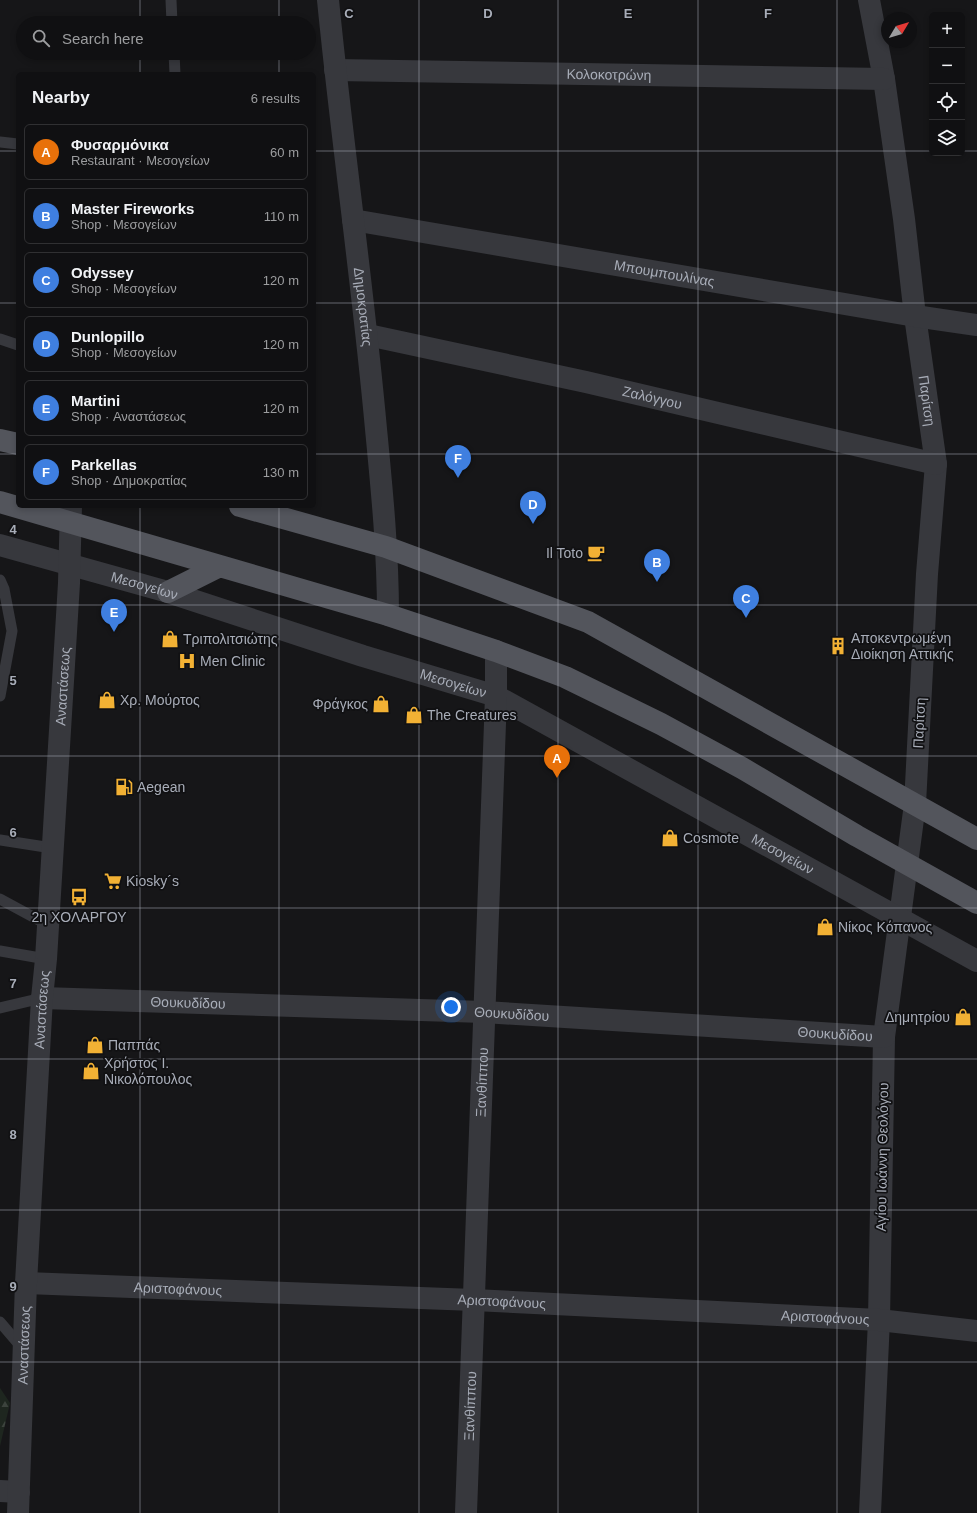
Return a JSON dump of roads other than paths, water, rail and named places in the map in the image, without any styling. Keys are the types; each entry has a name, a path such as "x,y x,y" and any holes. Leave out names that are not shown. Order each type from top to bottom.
{"main road":[{"path":"0,440 16,444"},
{"path":"0,502 16,505"},
{"path":"36,508 71,514 220,566 388,615 496,651 565,677 661,724 749,772 908,865 977,903"},
{"path":"247,508 386,547 588,622 977,839"},
{"path":"168,592 220,566"}],"street":[{"name":"Δημοκρατίας","path":"328,0 335,70 368,335 386,547 388,615"},
{"name":"Παρίτση","path":"869,0 884,79 936,464 927,574 915,804"},
{"name":"Κολοκοτρώνη","path":"335,70 884,79"},
{"name":"Μπουμπουλίνας","path":"353,220 915,316 977,325"},
{"name":"Ζαλόγγου","path":"368,335 586,382 936,464"},
{"name":"Αναστάσεως","path":"18,1513 10,1491 24,1350 26,1283 42,998 48,926 71,514"},
{"name":"Μεσογείων","path":"0,545 168,592 362,656 496,696 614,760 900,920 977,961"},
{"name":"Ξανθίππου","path":"466,1513 496,696 496,651"},
{"name":"Αγίου Ιωάννη Θεολόγου","path":"870,1513 879,1320 884,1037 915,804"},
{"name":"Θουκυδίδου","path":"42,998 484,1012 884,1037"},
{"name":"Αριστοφάνους","path":"26,1283 474,1300 879,1320 977,1331"}],"lane":[{"path":"171,0 172,16"},
{"path":"174,60 175,72"},
{"path":"0,142 16,144"},
{"path":"0,339 16,344"},
{"path":"0,580 4,589 12,631 0,696"},
{"path":"0,840 52,848"},
{"path":"0,899 48,926"},
{"path":"0,951 46,959"},
{"path":"0,1008 42,998"},
{"path":"0,1322 24,1350"}],"place":[{"name":"Parkellas","path":"458,478"},
{"name":"Dunlopillo","path":"533,524"},
{"name":"Il Toto","path":"596,553"},
{"name":"Master Fireworks","path":"657,582"},
{"name":"Odyssey","path":"746,618"},
{"name":"Martini","path":"114,632"},
{"name":"Τριπολιτσιώτης","path":"170,639"},
{"name":"Αποκεντρωμένη Διοίκηση Αττικής","path":"838,646"},
{"name":"Men Clinic","path":"187,661"},
{"name":"Χρ. Μούρτος","path":"107,700"},
{"name":"Φράγκος","path":"381,704"},
{"name":"The Creatures","path":"414,715"},
{"name":"Φυσαρμόνικα","path":"557,778"},
{"name":"Aegean","path":"124,787"},
{"name":"Cosmote","path":"670,838"},
{"name":"Kiosky´s","path":"113,881"},
{"name":"2η ΧΟΛΑΡΓΟΥ","path":"79,897"},
{"name":"Νίκος Κόπανος","path":"825,927"},
{"name":"Δημητρίου","path":"963,1017"},
{"name":"Παππάς","path":"95,1045"},
{"name":"Χρήστος Ι. Νικολόπουλος","path":"91,1071"}]}
